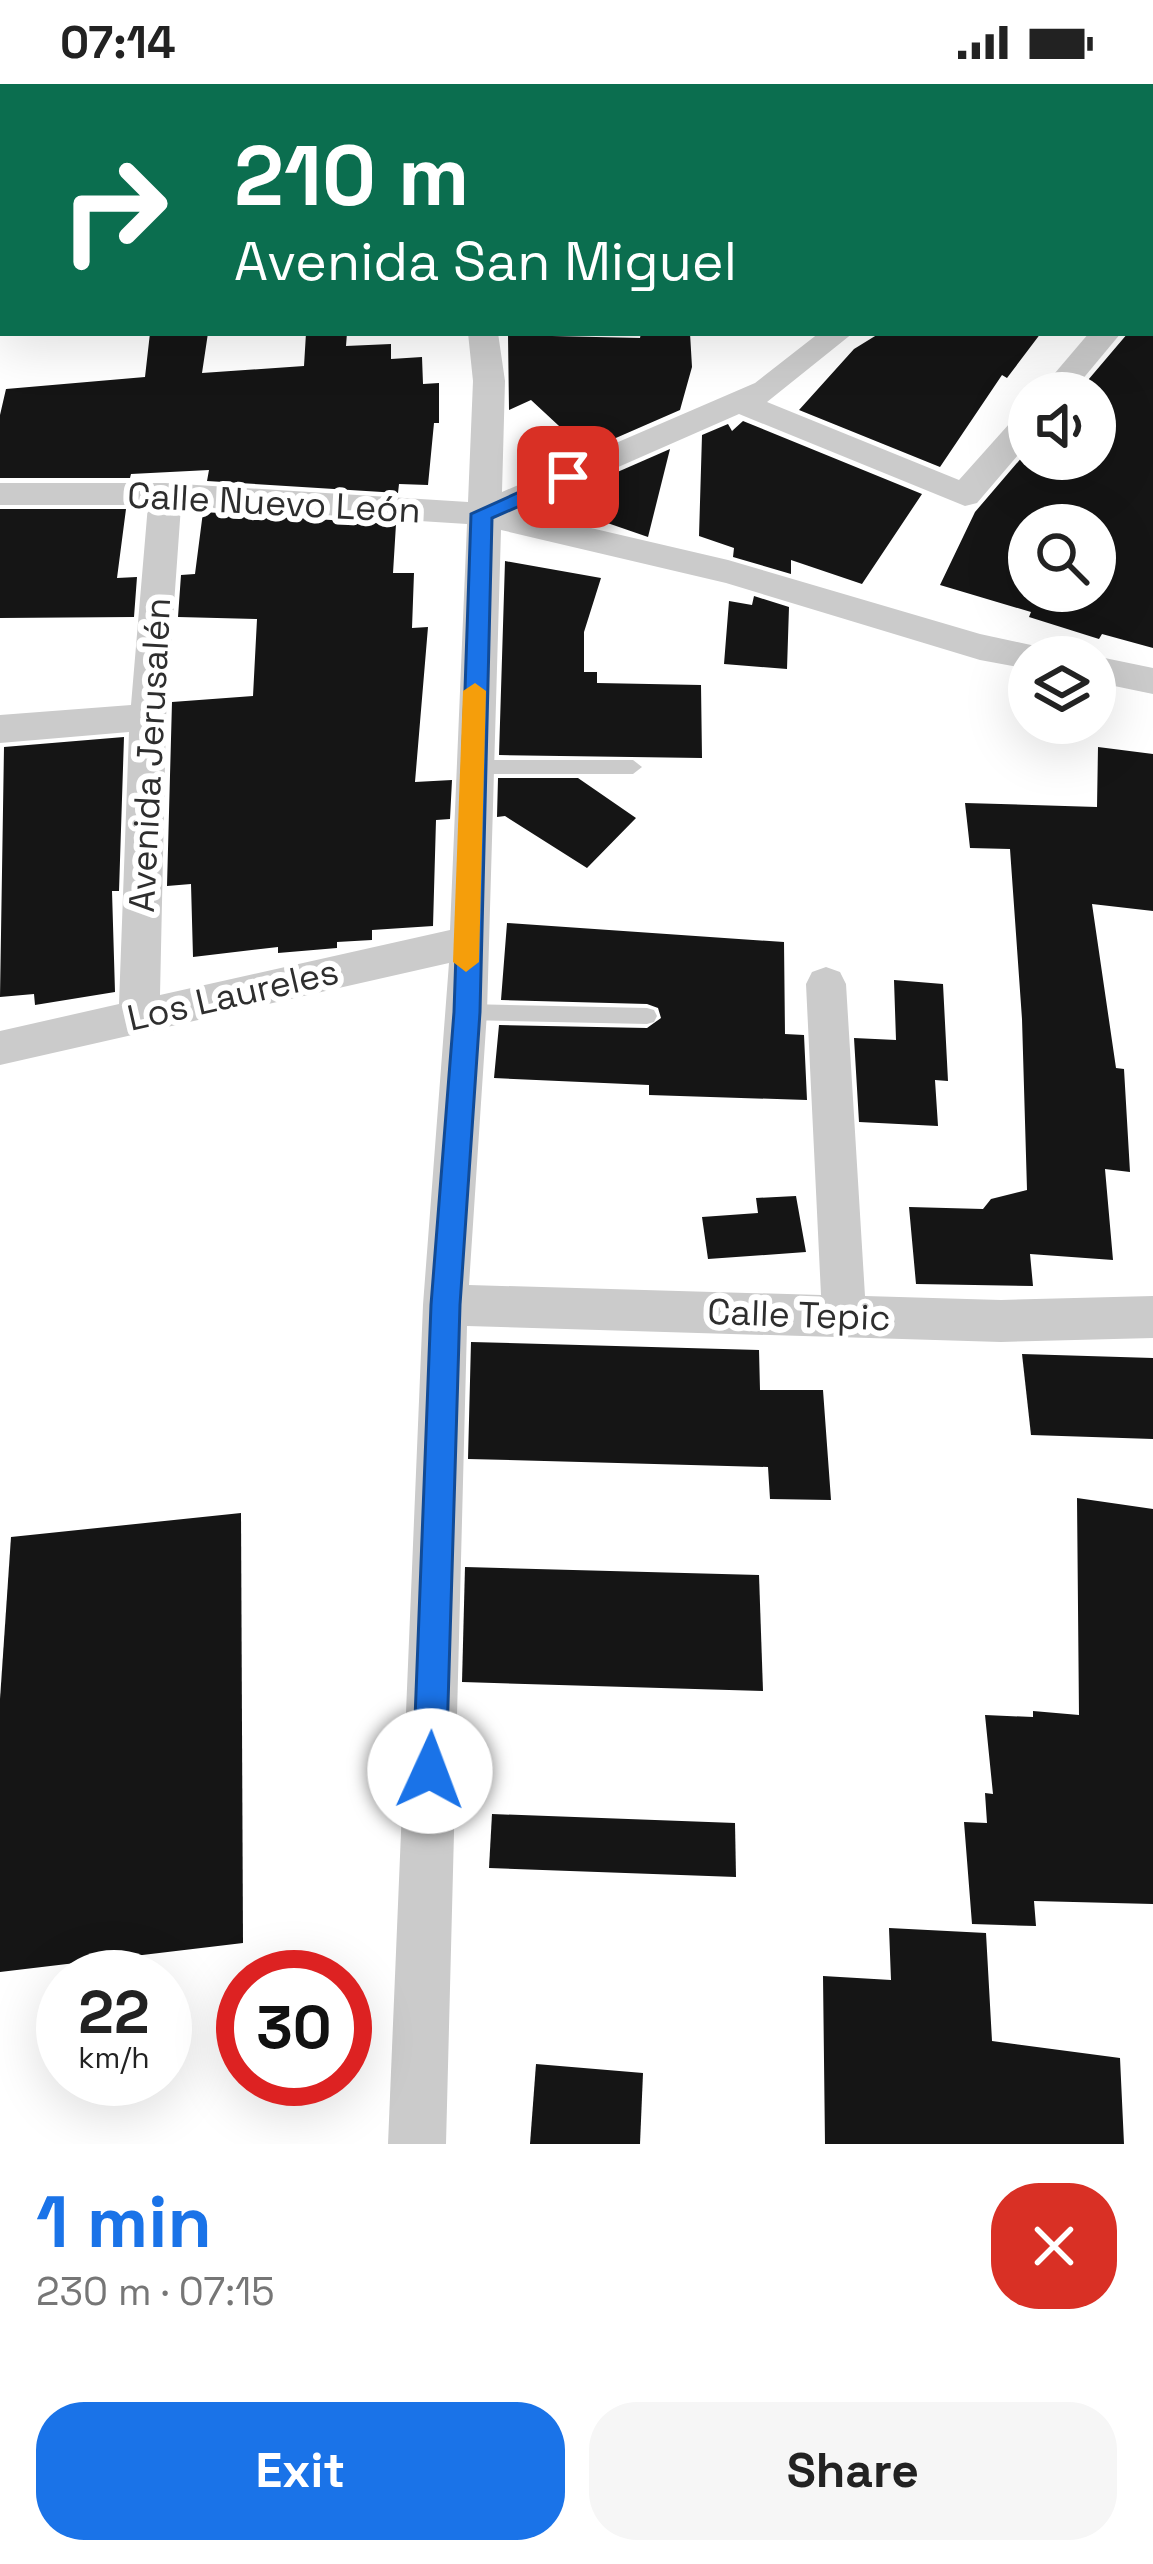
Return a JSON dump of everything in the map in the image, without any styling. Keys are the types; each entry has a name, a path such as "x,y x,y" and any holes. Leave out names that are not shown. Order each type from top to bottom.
{"street":[{"path":"417,2144 446,1305 467,1012 488,381 483,336"},
{"path":"482,514 766,390 834,336"},
{"path":"1072,372 1103,336"},
{"path":"736,401 965,495 1008,445"},
{"name":"Calle Nuevo León","path":"0,494 165,494 482,514 728,572 1008,652"},
{"name":"Avenida Jerusalén","path":"139,1016 148,718 165,494"},
{"path":"1116,673 1153,681"},
{"path":"0,729 148,718"},
{"name":"Los Laureles","path":"0,1048 466,943"},
{"path":"826,984 844,1316"},
{"name":"Calle Tepic","path":"446,1305 1001,1321 1153,1317"}],"lane":[{"path":"472,767 634,767"},
{"path":"467,1012 647,1016"}],"building":[{"path":"150,336 208,336 202,373 304,366 306,336 347,336 346,346 391,344 391,359 422,357 423,384 439,383 439,423 434,423 428,485 399,484 398,493 207,481 209,470 131,474 130,478 0,478 0,415 6,389 145,377"},
{"path":"508,336 690,336 692,367 680,410 586,451 531,400 509,410"},
{"path":"875,336 1039,336 1007,378 1002,375 940,467 799,410 854,349"},
{"path":"1125,336 1153,336 1153,648 1116,636 1089,636 1029,617 1031,612 1116,612 1116,504 1008,504 1008,605 940,585 975,512 1008,474 1008,480 1116,480 1116,372 1095,372"},
{"path":"743,421 922,494 862,584 791,560 791,574 733,557 734,548 699,536 702,435 728,424 732,431"},
{"path":"670,449 648,537 561,507 574,491"},
{"path":"0,509 126,509 117,578 137,577 134,617 0,618"},
{"path":"203,512 396,524 393,573 414,573 412,628 428,627 415,782 452,780 450,819 436,820 433,926 372,930 372,940 337,942 337,948 278,953 278,947 193,957 191,884 167,886 172,702 253,696 257,619 178,617 181,575 195,574"},
{"path":"505,561 601,578 584,632 584,672 597,672 597,683 701,685 702,758 499,755"},
{"path":"754,596 789,607 787,669 724,664 729,601 752,605"},
{"path":"124,737 119,891 112,891 115,992 35,1005 34,994 0,997 4,747"},
{"path":"1098,747 1153,754 1153,911 1092,904 1116,1068 1124,1069 1130,1172 1105,1169 1113,1260 1030,1254 1033,1286 916,1284 909,1207 983,1209 991,1199 1027,1190 1010,849 970,848 965,803 1097,807"},
{"path":"498,778 578,778 636,818 587,868 505,816 497,817"},
{"path":"507,923 784,942 785,1034 804,1035 807,1100 649,1095 649,1085 494,1078 499,1025 647,1028 661,1018 658,1008 647,1004 501,1000"},
{"path":"894,980 943,984 948,1081 935,1080 938,1126 859,1122 854,1038 896,1040"},
{"path":"796,1196 806,1252 708,1259 702,1217 758,1213 756,1198"},
{"path":"471,1342 759,1350 760,1390 823,1390 831,1500 770,1499 768,1467 468,1459"},
{"path":"1022,1354 1153,1358 1153,1439 1031,1435"},
{"path":"1077,1498 1153,1509 1153,1904 1034,1901 1036,1926 972,1924 964,1822 987,1823 985,1793 993,1794 985,1715 1033,1717 1033,1711 1079,1715"},
{"path":"241,1513 243,1943 184,1950 36,1950 36,1968 0,1972 0,1699 11,1537"},
{"path":"465,1567 759,1575 763,1691 462,1682"},
{"path":"492,1814 735,1823 736,1877 489,1868"},
{"path":"889,1928 986,1933 992,2041 1120,2058 1124,2144 825,2144 823,1976 891,1980"},
{"path":"536,2064 643,2073 640,2144 530,2144"}],"slow traffic":[{"path":"466,962 475,691"}],"route":[{"path":"430,1771 446,1305 467,1012 482,514 568,477"}]}
